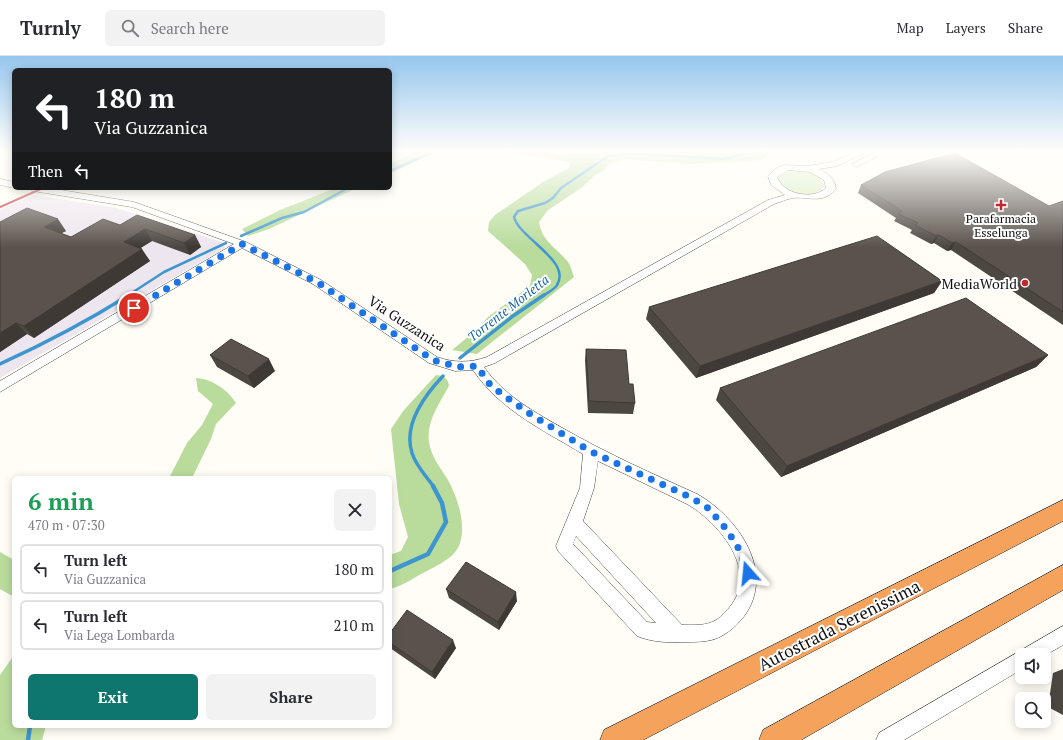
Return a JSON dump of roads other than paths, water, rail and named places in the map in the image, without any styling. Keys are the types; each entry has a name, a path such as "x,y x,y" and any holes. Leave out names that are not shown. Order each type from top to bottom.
{"highway":[{"name":"Autostrada Serenissima","path":"614,740 1063,510"},
{"path":"773,740 1063,577"}],"street":[{"path":"771,202 775,196 775,183"},
{"name":"Via Guzzanica","path":"776,186 794,195 812,197 826,194 832,186 831,183"},
{"name":"Via Guzzanica","path":"45,190 134,205 242,244 317,282 433,360 458,367 477,366 491,360 771,202 794,195"},
{"path":"0,387 242,244"},
{"path":"477,366 485,380 501,394 590,451 700,503 723,525 742,555 748,573 748,590 743,603 733,617 716,630 700,633 678,634 643,630 564,546 574,523 589,480 591,461 590,451"},
{"path":"574,523 678,634"},
{"path":"1041,648 1063,635"},
{"path":"886,740 1015,663"}],"waterway":[{"name":"Torrente Morletta","path":"543,296 557,285 560,276 557,267 551,258 518,225 514,217 518,211 545,203 553,198 561,188 568,183"},
{"path":"241,236 282,218 304,212 344,190"},
{"path":"127,296 164,272 226,243"},
{"path":"0,364 66,332 129,295"},
{"name":"Torrente Morletta","path":"460,358 513,316 544,295"},
{"name":"Torrente Morletta","path":"434,487 416,462 412,453 410,442 413,421 417,411 429,392 443,376"},
{"name":"Torrente Morletta","path":"392,570 428,554 446,522 442,503 433,486"},
{"name":"Torrente Morletta","path":"28,740 30,728"}],"railway":[{"path":"0,207 38,190"}],"place":[{"name":"Parafarmacia Esselunga","path":"1001,205"},
{"name":"MediaWorld","path":"1025,283"}]}
